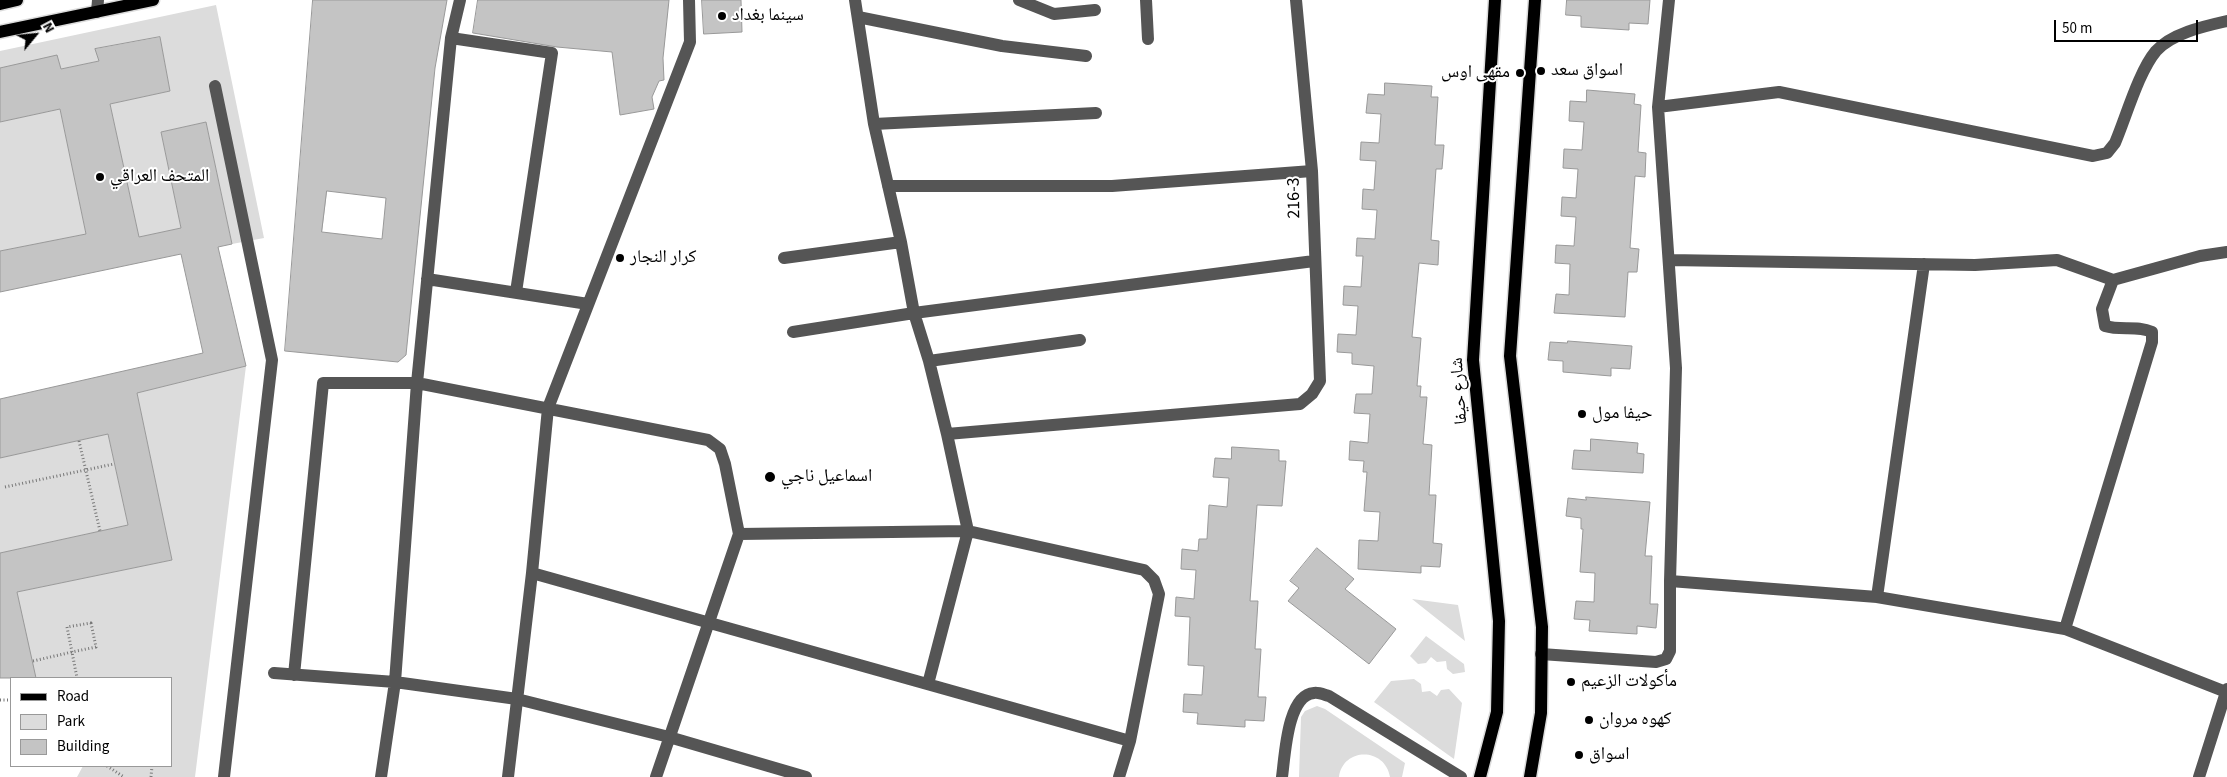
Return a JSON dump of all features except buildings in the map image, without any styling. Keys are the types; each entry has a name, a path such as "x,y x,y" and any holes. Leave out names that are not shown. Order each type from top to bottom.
{"main road":[{"path":"0,4 17,0"},
{"path":"0,32 97,6 153,0"},
{"name":"شارع حيفا","path":"1480,777 1497,712 1499,621 1473,360 1495,0"},
{"path":"1530,777 1541,713 1542,627 1510,356 1535,0"}],"street":[{"path":"381,777 395,682 417,383 451,38 460,0"},
{"path":"508,777 532,573 548,408 690,42 690,0"},
{"path":"855,0 874,124 901,242 914,313 948,434 968,530 928,684"},
{"path":"1019,0 1054,14 1095,10"},
{"path":"1146,0 1148,40"},
{"name":"216-3","path":"948,434 1300,404 1312,394 1320,381 1312,171 1296,0"},
{"path":"1541,654 1656,662 1666,659 1670,651 1670,580 1676,368 1658,107 1669,0"},
{"path":"858,17 1002,46 1086,56"},
{"path":"1658,107 1779,92 2093,156 2107,153 2115,143 2145,70 2157,51 2172,39 2208,25 2227,21"},
{"path":"451,38 552,53 516,292"},
{"path":"215,86 272,360 224,777"},
{"path":"874,124 1096,113"},
{"path":"888,186 1112,186 1312,171"},
{"path":"784,258 901,242"},
{"path":"1668,260 1924,264 1975,264 2057,260 2112,280 2200,256 2227,252"},
{"path":"794,332 914,313 1314,261"},
{"path":"1877,597 1924,264"},
{"path":"428,278 588,304"},
{"path":"2065,629 2152,342 2152,332 2144,328 2114,329 2105,326 2102,309 2112,280"},
{"path":"929,361 1080,340"},
{"path":"294,675 323,382 417,383 708,440 720,449 725,464 739,534 656,777"},
{"path":"739,534 968,530 1144,570 1154,580 1159,594 1130,741 1119,777"},
{"path":"532,573 1130,741"},
{"path":"1670,580 1877,597 2065,629 2226,690 2199,777"},
{"path":"274,673 395,682 517,699 669,737 806,777"},
{"path":"1282,777 1292,712 1300,698 1314,693 1329,696 1461,777"}],"path":[{"path":"79,440 100,531"},
{"path":"5,488 114,464"},
{"path":"33,661 72,652 96,647 91,623 67,627 72,652 78,677"},
{"path":"109,767 124,777"}],"green space":[{"path":"216,5 264,238 232,244 206,122 161,132 181,228 139,237 110,104 170,91 160,37 96,49 99,61 61,69 57,56 0,68 0,51"},
{"path":"60,109 86,234 0,251 0,122"},
{"path":"246,366 195,777 77,777 82,767 172,767 172,677 35,677 17,592 172,560 137,393"},
{"path":"108,434 128,525 0,553 0,458"},
{"path":"1412,599 1458,605 1465,641"},
{"path":"1426,636 1464,664 1465,672 1453,674 1447,669 1446,661 1437,662 1431,657 1426,663 1418,664 1410,656"},
{"path":"1414,679 1421,684 1422,692 1430,691 1437,696 1441,690 1449,689 1462,703 1454,759 1374,702 1391,681"},
{"path":"1317,706 1325,709 1405,763 1402,777 1390,777 1387,767 1380,760 1373,756 1364,755 1348,760 1342,767 1339,777 1299,777 1301,717 1305,711"}],"place":[{"name":"سينما بغداد","path":"722,16"},
{"name":"اسواق سعد","path":"1541,71"},
{"name":"مقهى اوس","path":"1520,73"},
{"name":"المتحف العراقي","path":"100,177"},
{"name":"كرار النجار","path":"620,258"},
{"name":"حيفا مول","path":"1582,414"},
{"name":"اسماعيل ناجي","path":"770,477"},
{"name":"مأكولات الزعيم","path":"1571,682"},
{"name":"كهوه مروان","path":"1589,720"},
{"name":"اسواق","path":"1579,755"}]}
